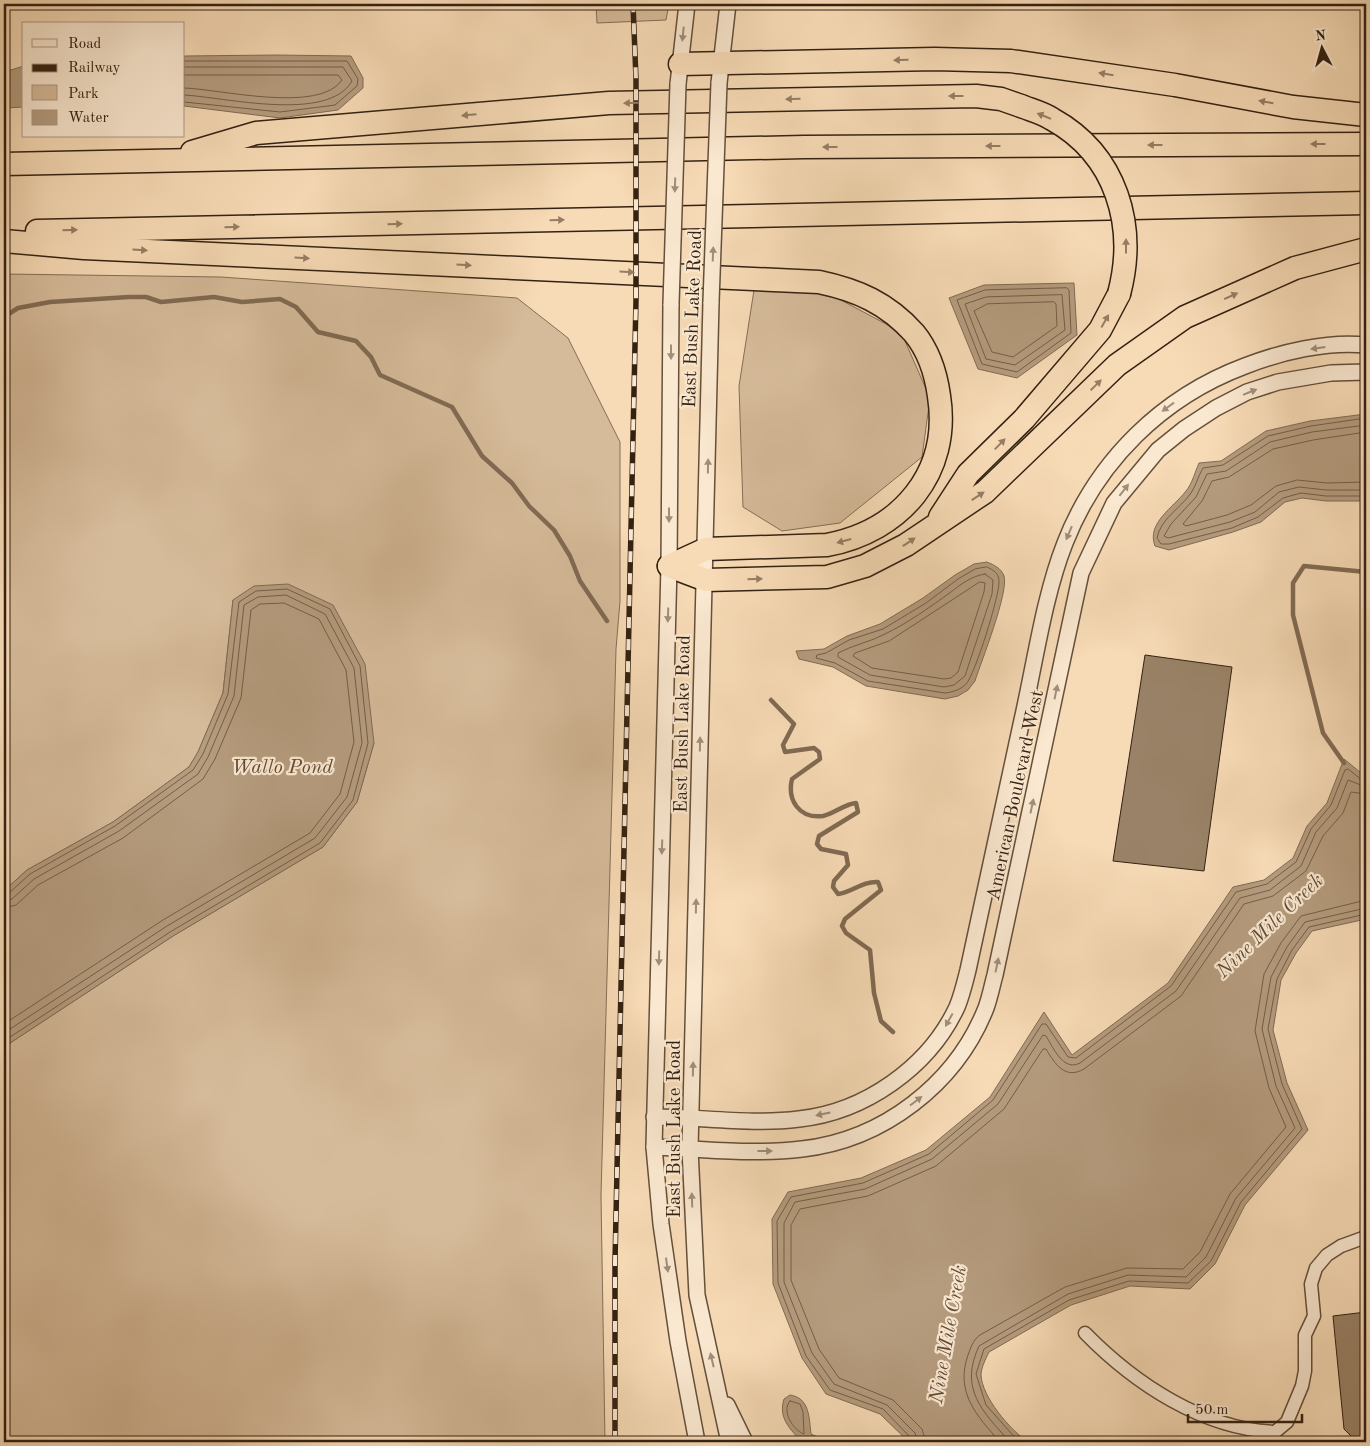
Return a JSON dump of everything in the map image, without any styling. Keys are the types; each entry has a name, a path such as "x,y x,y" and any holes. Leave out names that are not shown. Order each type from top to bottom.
{"highway":[{"path":"679,74 935,59 1012,61 1175,85 1293,107 1366,116"},
{"path":"162,160 256,133 609,104 976,96 1001,99 1051,118 1069,130 1094,154 1113,184 1121,207 1126,233 1124,272 1118,294 1100,330 1024,419 968,474 937,522"},
{"path":"4,164 794,147 1366,144"},
{"path":"4,233 1366,203"},
{"path":"4,241 104,249 819,282 849,288 874,300 896,315 915,334 926,353 936,380 940,406 940,436 934,462 918,491 891,519 860,536 844,542 827,545 706,549 669,566"},
{"path":"669,566 706,580 827,577 865,566 886,556 985,492 1117,365 1185,317 1295,268 1366,249"}],"street":[{"name":"East Bush Lake Road","path":"687,4 679,74 671,304 669,566 654,1147 663,1234 678,1341 697,1442"},
{"name":"East Bush Lake Road","path":"728,4 721,73 711,302 706,580 703,618 690,1148 697,1294 720,1392 729,1442"},
{"name":"American Boulevard West","path":"654,1117 769,1121 800,1119 829,1113 855,1104 884,1089 914,1065 942,1033 957,1006 968,970 1054,576 1078,512 1096,482 1141,429 1168,406 1228,372 1262,359 1293,351 1327,346 1366,345"},
{"name":"American Boulevard West","path":"654,1147 767,1152 837,1143 868,1131 898,1115 925,1094 948,1070 970,1040 986,1007 993,983 1081,573 1114,503 1158,450 1184,429 1216,408 1248,392 1278,382 1332,373 1366,372"},
{"path":"1085,1333 1105,1353 1165,1396 1205,1416 1249,1431 1277,1437 1287,1422 1302,1386 1305,1371 1305,1335 1314,1316 1311,1284 1316,1268 1327,1255 1341,1246 1363,1238 1366,1235"},
{"path":"720,1392 745,1442"}],"green space":[{"path":"596,4 669,4 666,20 597,23"},
{"path":"4,274 221,277 517,298 568,338 620,442 620,601 616,649 601,1195 605,1442 4,1442 4,1047 173,936 323,847 357,802 374,743 233,600 223,693 198,752 189,767 113,822 27,870 4,891"},
{"path":"754,290 824,291 901,332 930,398 922,457 840,523 782,531 743,507 739,386"}],"water":[{"path":"185,56 351,56 363,78 363,88 338,110 280,118 185,106"},
{"path":"22,67 22,107 4,108 4,72"},
{"path":"1074,283 1077,335 1017,378 978,369 949,298 984,285"},
{"path":"1366,414 1366,501 1326,501 1302,498 1285,502 1261,522 1233,532 1169,550 1155,546 1154,530 1163,516 1188,488 1199,463 1221,461 1266,431 1310,421"},
{"path":"987,562 1003,573 1002,596 994,627 975,681 968,690 958,696 945,699 866,686 833,667 799,659 796,651 824,649 847,636 880,624 923,598 955,575 974,564"},
{"name":"Wallo Pond","path":"288,584 333,605 365,664 374,743 357,802 323,847 173,936 4,1047 4,891 27,870 113,822 189,767 198,752 223,693 233,600 254,586"},
{"path":"1344,759 1366,777 1366,919 1312,931 1296,953 1281,980 1273,1030 1287,1083 1308,1130 1245,1205 1215,1264 1190,1289 1130,1286 1071,1305 989,1352 981,1375 986,1393 1005,1421 1028,1442 909,1442 880,1414 826,1394 802,1358 773,1284 772,1219 788,1192 861,1178 926,1150 990,1097 1044,1012 1072,1055 1168,983 1233,887 1264,880 1293,858 1307,826 1327,803"},
{"path":"790,1395 797,1397 805,1404 809,1415 811,1434 828,1442 802,1442 793,1432 786,1423 783,1412 784,1399"}],"building":[{"path":"1145,655 1232,667 1204,871 1113,861"},
{"path":"1366,1312 1366,1442 1357,1442 1344,1429 1333,1316"}],"waterway":[{"path":"4,317 18,308 50,302 129,297 146,297 161,302 214,297 242,302 280,299 296,307 318,332 356,341 371,357 380,375 452,407 482,456 512,483 529,506 554,530 570,556 580,581 607,621"},
{"name":"Nine Mile Creek","path":"1344,763 1323,733 1293,615 1293,583 1304,566 1366,572"},
{"path":"771,700 794,724 783,745 785,752 814,748 819,752 820,759 792,779 791,794 793,801 801,811 815,816 823,816 856,803 858,812 819,836 817,844 821,849 846,854 848,865 834,881 833,887 838,894 867,883 878,882 881,890 845,919 842,926 846,933 870,950 874,993 881,1021 893,1032"}],"railway":[{"path":"615,1442 615,1262 636,300 636,79 633,4"}]}
